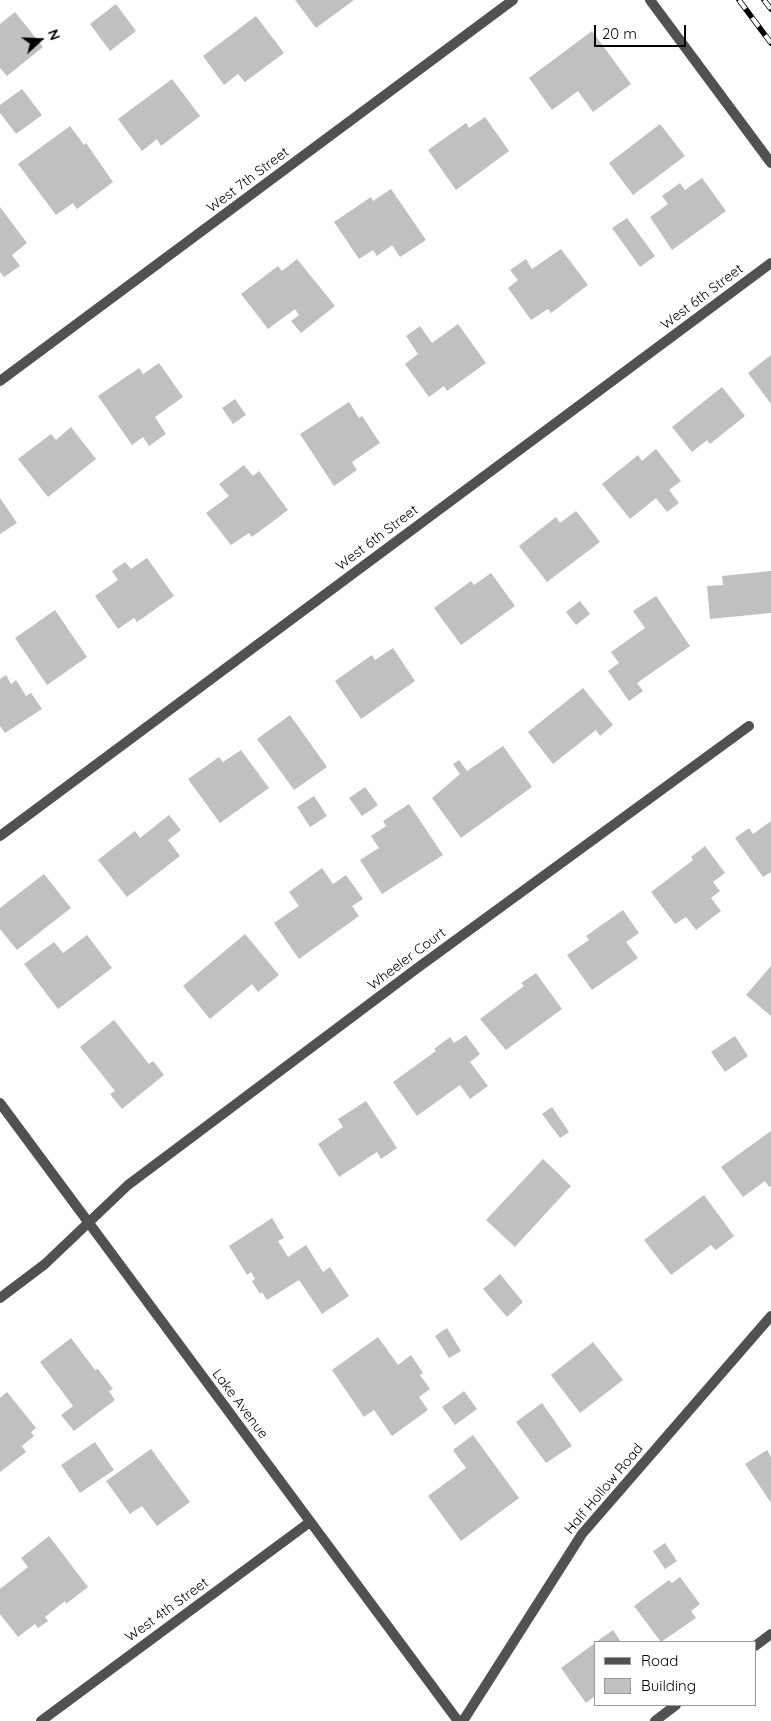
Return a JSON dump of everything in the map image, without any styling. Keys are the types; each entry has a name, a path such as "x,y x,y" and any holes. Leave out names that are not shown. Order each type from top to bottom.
{"street":[{"name":"West 7th Street","path":"0,381 513,0"},
{"path":"650,0 771,163"},
{"name":"West 6th Street","path":"0,836 771,263"},
{"name":"Wheeler Court","path":"0,1298 45,1264 136,1179 424,963 749,726"},
{"name":"Lake Avenue","path":"0,1103 458,1721"},
{"name":"Half Hollow Road","path":"463,1721 582,1534 771,1316"},
{"name":"West 4th Street","path":"41,1721 310,1522"},
{"path":"756,1645 771,1634"},
{"path":"655,1721 675,1706"}],"building":[{"path":"295,0 354,0 316,28"},
{"path":"116,4 136,31 110,51 90,24"},
{"path":"15,12 43,47 7,76 0,68 0,24"},
{"path":"256,16 284,53 245,82 238,74 224,85 203,56"},
{"path":"592,31 631,84 593,112 578,91 552,110 529,78"},
{"path":"172,79 200,116 161,146 157,139 142,151 118,119"},
{"path":"22,89 42,115 16,134 0,113 0,105"},
{"path":"485,117 509,151 456,190 428,150 466,123 469,128"},
{"path":"660,124 685,156 633,195 609,163"},
{"path":"70,126 84,145 86,143 113,182 77,209 73,203 56,215 18,164"},
{"path":"702,178 726,211 672,250 650,217 668,204 662,196 680,183 685,190"},
{"path":"391,189 426,240 400,257 392,245 377,256 373,250 359,259 334,222 371,197 373,201"},
{"path":"0,207 27,243 12,255 20,266 4,277 0,272"},
{"path":"627,218 655,256 640,267 612,228"},
{"path":"561,249 588,285 551,313 548,309 531,320 508,288 518,280 510,270 526,259 532,269"},
{"path":"297,259 335,306 301,333 291,321 299,315 295,309 268,329 241,294 278,266 282,271"},
{"path":"458,324 486,363 447,391 444,386 429,397 405,364 418,354 406,336 420,326 432,343"},
{"path":"771,355 771,404 748,373"},
{"path":"159,363 183,397 155,417 166,434 149,446 143,437 132,445 98,396 139,368 143,374"},
{"path":"722,387 745,416 710,444 707,440 692,452 672,427"},
{"path":"235,399 246,415 233,424 222,408"},
{"path":"349,402 359,418 362,416 380,443 352,462 357,470 334,486 300,434"},
{"path":"71,427 96,459 48,497 18,459 51,434 56,440"},
{"path":"656,449 681,481 669,490 679,503 667,512 656,498 630,519 602,484 638,455 642,461"},
{"path":"244,465 253,476 259,471 288,510 252,537 249,533 231,545 206,513 229,496 219,484"},
{"path":"0,498 17,523 0,534"},
{"path":"576,511 600,542 547,582 519,546 556,517 560,523"},
{"path":"147,558 174,596 137,622 134,618 118,629 95,596 118,580 112,571 125,562 131,569"},
{"path":"771,571 771,613 710,619 707,586 723,585 722,576"},
{"path":"491,573 515,606 461,645 434,608 471,581 474,585"},
{"path":"656,596 690,646 637,683 643,691 629,701 608,671 619,663 611,652 645,628 633,611"},
{"path":"580,601 590,614 576,625 566,612"},
{"path":"55,610 87,657 47,685 15,638"},
{"path":"393,648 415,681 361,719 335,681 372,655 375,660"},
{"path":"6,675 11,684 16,680 26,696 31,693 42,709 5,733 0,726 0,679"},
{"path":"583,688 613,725 600,736 596,730 553,764 528,732"},
{"path":"290,715 327,767 294,790 257,739"},
{"path":"503,746 532,787 461,838 432,798 460,774 453,764 459,760 467,771"},
{"path":"241,750 269,788 220,823 188,779 219,757 223,762"},
{"path":"365,787 378,805 362,816 349,798"},
{"path":"314,796 327,816 310,827 297,807"},
{"path":"409,804 443,855 382,894 360,860 379,848 371,836 386,826 383,821"},
{"path":"169,815 181,830 168,840 180,856 127,897 98,860 135,831 140,838"},
{"path":"771,821 771,872 763,877 735,838 749,828 753,834"},
{"path":"705,846 725,873 713,882 720,891 711,898 721,911 696,930 686,917 675,924 651,892 693,860 691,857"},
{"path":"322,868 333,884 346,875 363,899 352,906 359,916 299,959 274,923 299,906 289,892"},
{"path":"44,874 71,908 17,950 0,929 0,908"},
{"path":"623,910 639,933 626,942 638,958 592,990 567,955 589,940 586,936"},
{"path":"245,934 279,975 258,992 252,984 210,1019 183,986"},
{"path":"87,935 112,968 58,1009 24,964 54,942 63,953"},
{"path":"771,966 771,1016 746,995"},
{"path":"536,973 562,1009 506,1050 480,1019 524,986 521,983"},
{"path":"114,1020 149,1064 153,1061 164,1075 122,1109 110,1094 115,1091 80,1047"},
{"path":"466,1035 480,1054 470,1062 488,1086 470,1099 460,1085 417,1116 393,1082 436,1051 434,1049 450,1037 454,1043"},
{"path":"735,1036 748,1056 725,1072 711,1052"},
{"path":"366,1101 397,1148 381,1159 377,1152 339,1177 318,1144 343,1127 338,1119"},
{"path":"552,1107 569,1132 560,1138 542,1114"},
{"path":"771,1131 771,1186 769,1187 765,1181 743,1197 721,1167"},
{"path":"543,1159 571,1186 515,1247 486,1220"},
{"path":"704,1195 734,1236 716,1250 711,1245 671,1275 644,1240"},
{"path":"272,1218 284,1238 278,1241 288,1257 306,1245 323,1272 330,1267 349,1296 322,1314 299,1280 267,1300 262,1292 260,1294 252,1281 255,1279 251,1272 247,1275 229,1246"},
{"path":"500,1274 523,1302 507,1317 483,1289"},
{"path":"447,1328 461,1351 449,1358 435,1336"},
{"path":"378,1337 398,1365 411,1355 423,1373 420,1375 430,1389 419,1397 428,1410 392,1436 374,1410 364,1417 332,1370"},
{"path":"71,1338 95,1370 98,1369 113,1389 109,1391 115,1400 74,1431 61,1415 73,1406 40,1362"},
{"path":"593,1342 623,1380 580,1413 551,1375"},
{"path":"464,1391 477,1409 455,1425 442,1407"},
{"path":"7,1392 36,1428 31,1432 34,1436 22,1446 26,1452 0,1472 0,1398"},
{"path":"542,1403 572,1446 546,1463 516,1422"},
{"path":"473,1435 519,1498 461,1541 428,1496 466,1468 453,1450"},
{"path":"95,1442 114,1470 80,1493 61,1465"},
{"path":"151,1449 190,1502 157,1526 142,1506 130,1514 106,1481"},
{"path":"767,1450 771,1457 771,1503 745,1464"},
{"path":"49,1536 88,1587 66,1604 65,1601 45,1617 48,1621 38,1628 35,1624 18,1637 0,1614 0,1589 28,1567 21,1558"},
{"path":"665,1543 677,1561 665,1569 653,1551"},
{"path":"680,1577 700,1604 691,1611 696,1618 660,1641 634,1606 669,1580 672,1583"},
{"path":"613,1630 620,1641 597,1641"},
{"path":"594,1644 594,1697 586,1703 561,1668"}],"railway":[{"path":"739,0 771,43"},
{"path":"764,0 771,9"}]}
